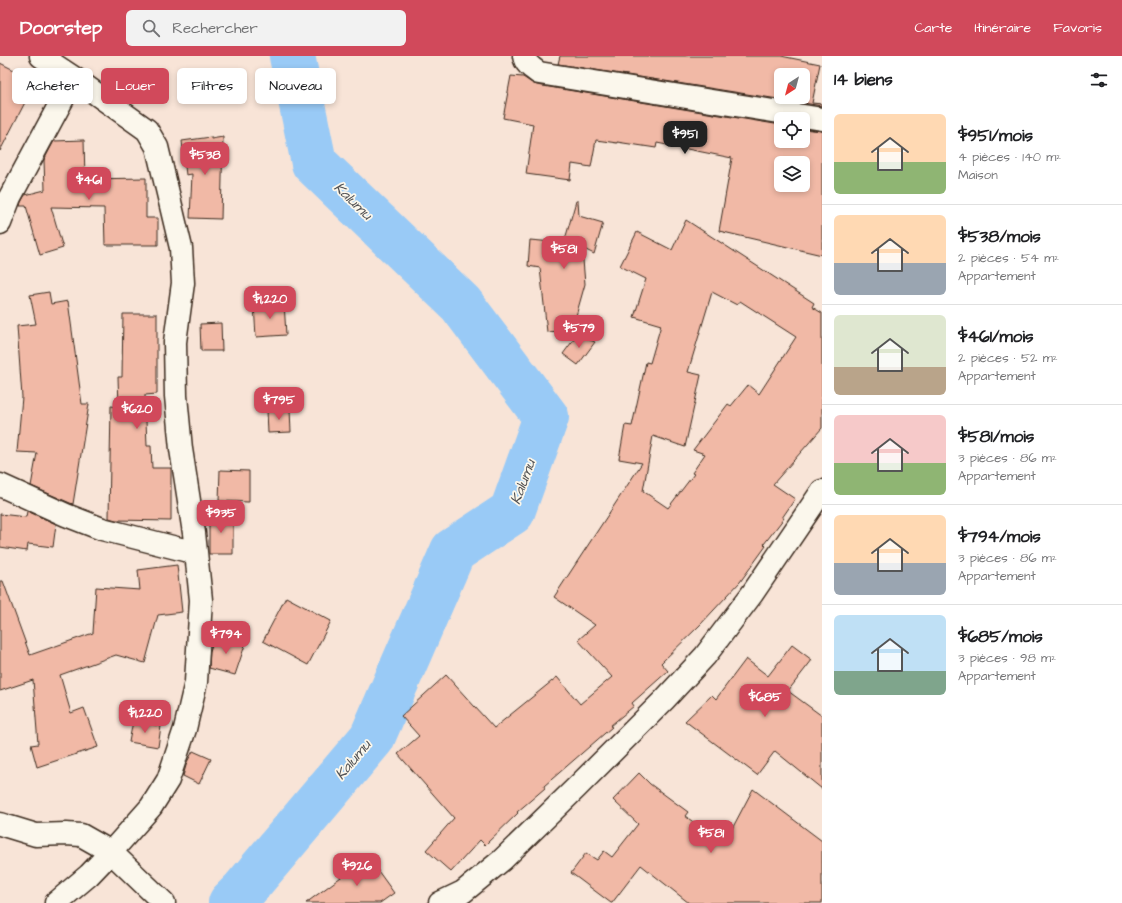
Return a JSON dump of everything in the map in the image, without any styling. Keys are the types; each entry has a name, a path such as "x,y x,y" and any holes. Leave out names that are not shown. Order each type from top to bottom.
{"main road":[{"path":"41,56 59,68"},
{"path":"524,56 524,60 529,67 538,73 822,119"},
{"path":"56,903 89,875 111,852 151,807 168,780 185,729 196,682 201,600 194,533 180,449 176,396 176,342 183,283 181,248 156,147 147,130 93,92"},
{"path":"0,223 10,196 60,104"},
{"path":"0,485 66,515 102,529 196,553"},
{"path":"440,903 465,898 659,705 705,656 752,594 822,491"},
{"path":"0,824 36,835 80,835 111,852 164,903"}],"building":[{"path":"560,56 781,56 820,64 812,103 822,104 822,106 809,104 810,68 774,68 774,98 558,64"},
{"path":"0,63 12,69 12,104 24,104 0,151"},
{"path":"511,76 523,77 537,85 774,124 774,148 810,148 810,130 822,131 822,255 719,231 732,158 657,143 656,148 596,140 591,167 572,164 570,180 526,174 533,124 503,118"},
{"path":"211,137 211,139 223,137 221,219 190,218 192,174 186,175 182,141"},
{"path":"84,140 85,179 146,178 146,218 158,218 158,245 105,245 104,208 51,207 63,248 40,255 26,206 20,206 21,202 25,195 45,190 44,160 54,141"},
{"path":"576,201 578,201 579,216 603,223 594,254 582,248 585,284 572,330 547,332 540,268 528,266 530,240 564,243"},
{"path":"686,220 814,303 812,307 822,313 822,428 773,484 795,499 782,518 784,518 764,544 766,546 740,582 700,625 661,663 668,671 632,703 634,706 610,726 612,727 544,786 545,788 517,812 518,813 485,845 480,840 451,872 426,850 454,818 398,754 419,736 401,716 446,675 494,728 557,677 580,704 612,677 578,640 595,625 554,597 642,463 619,459 625,425 632,426 646,362 650,363 661,325 634,317 646,279 620,266 637,232 672,250","holes":["712,292 737,305 740,301 796,337 759,394 748,385 731,406 728,404 693,450 705,454 692,473 694,474 668,508 643,491 653,436 685,447 701,375 688,372"]},
{"path":"49,292 51,304 68,301 82,404 89,404 73,504 31,486 37,453 17,452 22,397 17,326 36,324 30,295"},
{"path":"284,302 286,335 256,337 254,304"},
{"path":"123,314 157,314 157,394 145,395 147,446 151,446 152,468 171,468 171,521 116,520 109,518 111,406 119,407 118,377 122,377"},
{"path":"221,323 222,351 201,351 200,324"},
{"path":"577,335 595,342 578,365 563,354"},
{"path":"290,409 291,432 268,433 267,410"},
{"path":"220,470 249,471 249,502 219,501"},
{"path":"27,511 56,524 53,547 28,544 27,551 0,547 0,514 26,517"},
{"path":"209,514 233,514 233,554 209,554"},
{"path":"177,565 182,612 158,615 145,663 116,655 60,675 71,713 84,708 98,747 37,767 31,745 38,744 33,680 0,691 0,581 3,581 30,655 93,633 96,587 140,590 138,570"},
{"path":"286,597 331,621 308,665 263,641"},
{"path":"215,636 245,645 235,675 209,668 210,651"},
{"path":"792,645 812,660 788,691 822,716 822,789 775,751 757,775 685,721 712,695 716,699 746,659 768,676"},
{"path":"133,721 161,726 158,747 129,742"},
{"path":"193,751 211,759 199,784 183,776 187,762"},
{"path":"639,773 650,784 688,812 685,816 724,844 753,789 822,841 822,903 689,903 641,865 611,903 571,873 586,853 597,860 604,851 612,857 638,824 613,800"},
{"path":"368,857 394,893 380,903 306,903"}],"waterway":[{"name":"Kalumu","path":"231,903 243,891 372,738 453,551 512,512 546,417 461,304 314,163 292,56"}]}
